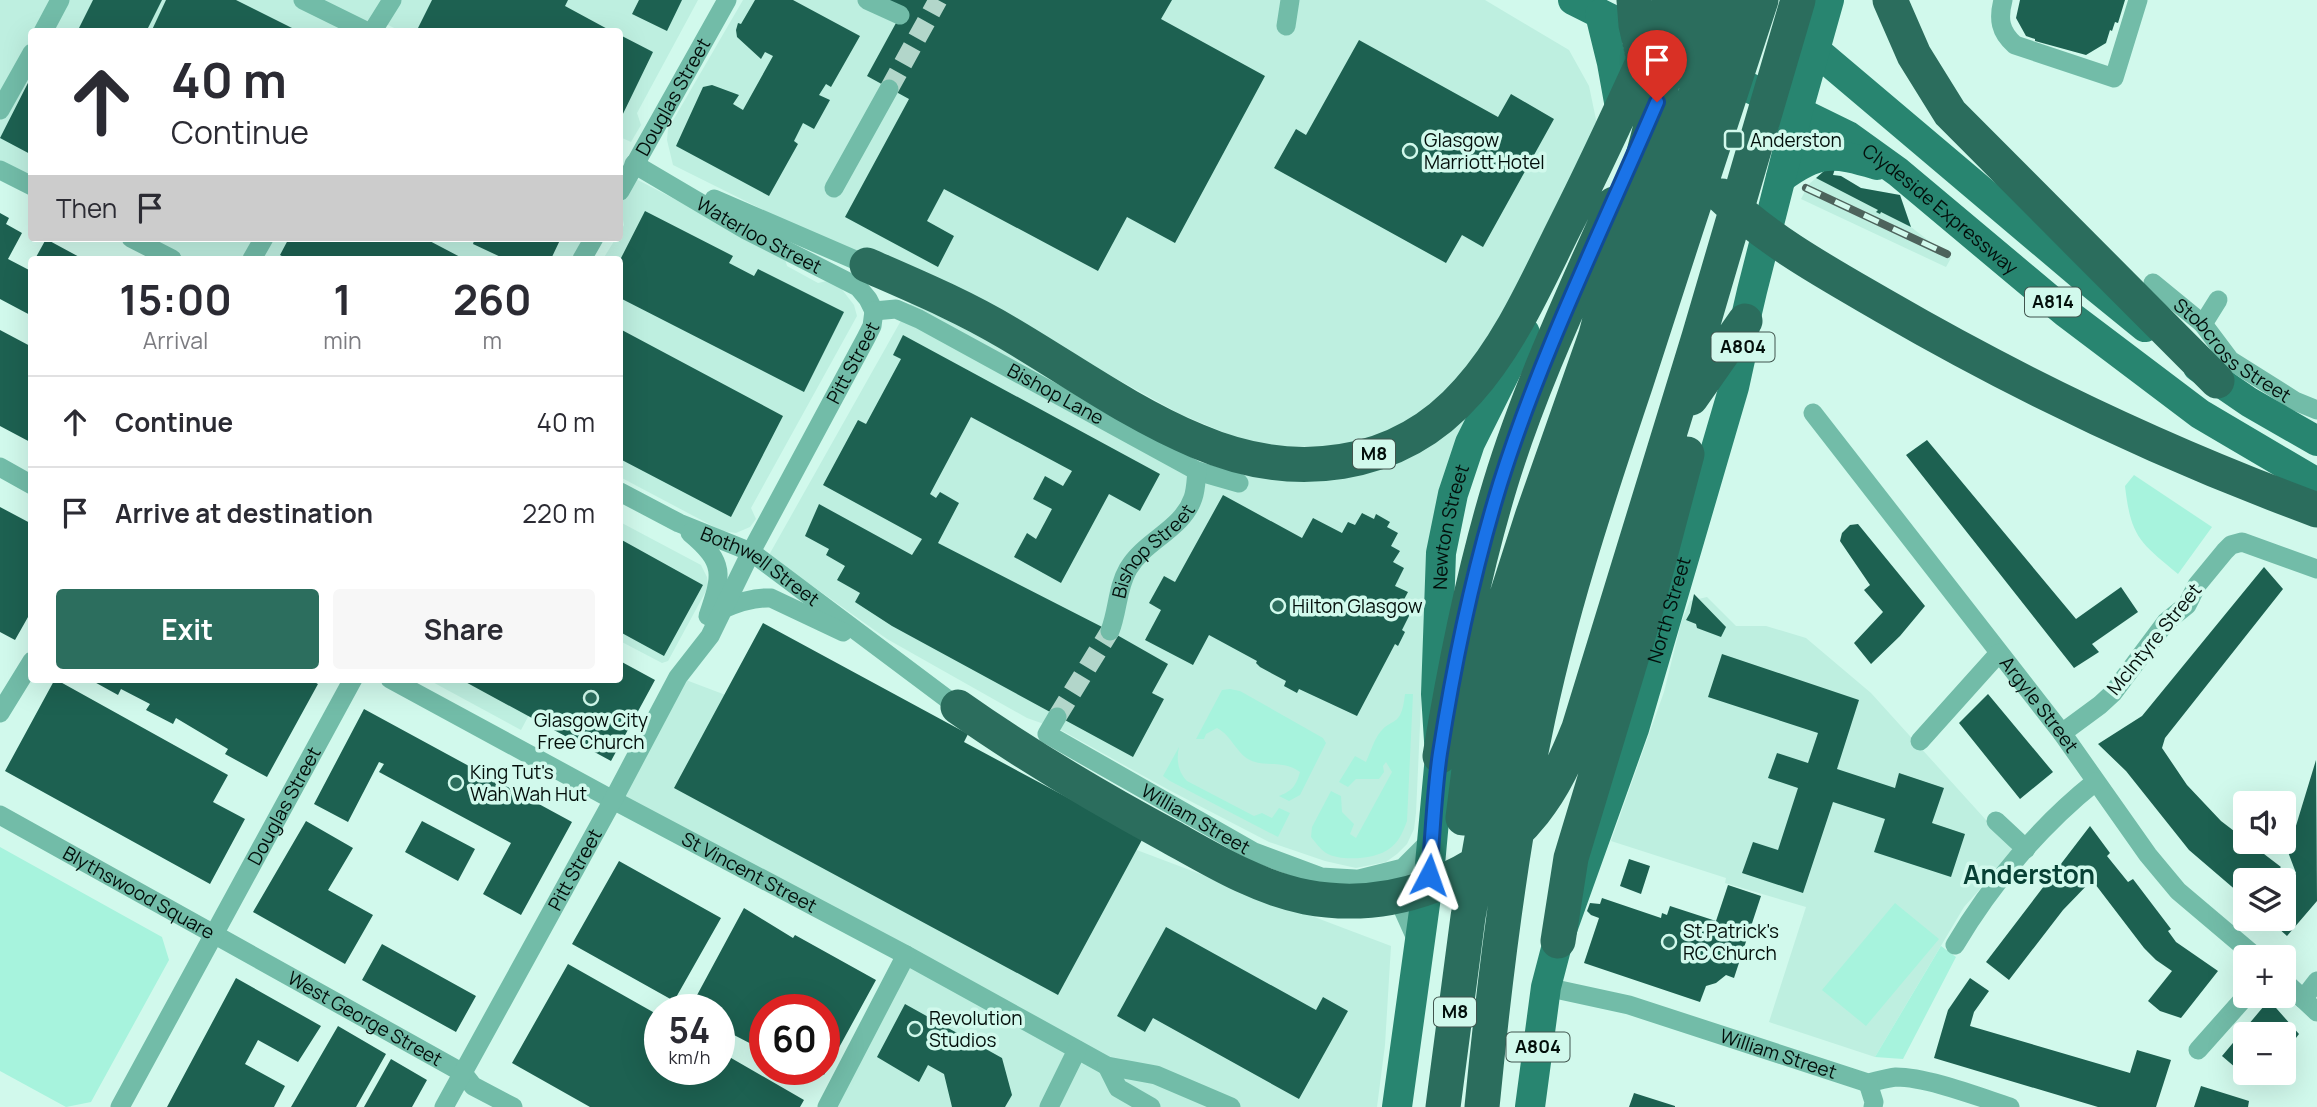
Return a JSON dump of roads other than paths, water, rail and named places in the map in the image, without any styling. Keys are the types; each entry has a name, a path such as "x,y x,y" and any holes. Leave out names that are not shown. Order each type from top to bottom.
{"highway":[{"path":"1634,0 1636,25 1647,75 1668,122 1697,168 1732,205 1762,229 1867,296 2002,370 2152,443 2317,510"},
{"name":"M8","path":"1482,1107 1504,922 1534,736 1596,460 1727,0"},
{"name":"M8","path":"1443,1107 1468,917 1497,753 1533,617 1596,460 1761,0"},
{"path":"1586,707 1784,0"},
{"path":"958,707 1062,776 1229,870 1294,894 1351,901 1402,895 1442,883 1466,871 1505,842 1535,812 1551,787 1571,749 1586,707 1798,0"},
{"path":"1891,3 1914,55 1951,113 2217,381"},
{"path":"1440,756 1462,634 1500,484 1552,344 1614,203 1686,4"},
{"name":"M8","path":"867,265 947,300 1006,331 1081,380 1156,421 1228,453 1258,461 1308,466 1332,464 1380,452 1440,418 1467,393 1497,354 1522,312 1590,177 1686,4"},
{"name":"M8","path":"1468,917 1457,867 1471,754 1498,623 1596,335 1671,50"},
{"path":"1558,941 1572,858 1644,615 1711,363 1741,194"},
{"path":"1495,1107 1551,764 1592,611 1639,472 1745,321"}],"main road":[{"name":"A814","path":"1573,0 1671,50 1802,97"},
{"path":"1651,0 1686,4 1802,97"},
{"name":"A814","path":"1727,0 1815,50"},
{"name":"A804","path":"1802,97 1829,0"},
{"name":"Newton Street","path":"1396,1104 1419,946 1440,756 1436,694 1438,581 1453,494 1470,443 1545,293 1621,113 1671,50 1686,4"},
{"path":"1600,14 1621,113"},
{"name":"Clydeside Expressway","path":"1815,50 2081,275 2217,381 2317,441"},
{"name":"Clydeside Expressway","path":"1802,97 1848,136 1898,172 2065,312 2169,391 2200,414 2317,483"},
{"name":"North Street","path":"1530,1107 1546,988 1558,941 1634,729 1734,387 1744,346 1745,321 1802,97"},
{"path":"1781,178 1802,162 1834,155 1898,172"}],"street":[{"path":"45,28 60,0"},
{"path":"303,0 362,28"},
{"path":"373,28 392,0"},
{"name":"Douglas Street","path":"623,178 627,160 727,0"},
{"path":"867,0 900,15"},
{"path":"1286,26 1290,0"},
{"path":"2003,0 2001,25 2015,45 2114,78 2138,0"},
{"path":"0,110 28,60"},
{"path":"834,188 889,89"},
{"name":"Waterloo Street","path":"627,160 867,265"},
{"name":"Waterloo Street","path":"627,160 746,230 858,287 874,312"},
{"path":"0,170 28,184"},
{"path":"139,242 166,256"},
{"name":"Stobcross Street","path":"2153,283 2203,324 2231,360 2295,401 2317,410"},
{"path":"2203,324 2218,300"},
{"name":"Bishop Lane","path":"874,312 896,309 919,319 1197,471 1239,483"},
{"name":"Pitt Street","path":"444,1107 678,677 710,636 751,552 872,327 874,312"},
{"name":"Argyle Street","path":"1813,413 1842,434 1999,653 2062,733 2148,855 2178,891 2242,945"},
{"path":"0,467 28,483"},
{"name":"Bishop Street","path":"1110,631 1128,569 1143,551 1177,523 1186,512 1194,496 1197,471"},
{"name":"Bothwell Street","path":"623,494 679,523 751,552 958,707"},
{"path":"679,523 702,542 716,564 720,582 708,617 710,636"},
{"name":"McIntyre Street","path":"2062,733 2113,693 2166,622 2187,605 2197,585 2231,545 2242,542 2317,569"},
{"name":"Bothwell Street","path":"723,609 751,599 771,598 891,657"},
{"path":"1920,741 1999,653"},
{"path":"0,713 28,668"},
{"name":"Douglas Street","path":"216,935 351,683"},
{"name":"St Vincent Street","path":"397,683 1108,1066 1157,1076 1231,1107"},
{"name":"William Street","path":"1052,725 1254,852 1321,877 1354,880 1379,887 1402,907 1419,946"},
{"path":"1955,945 1975,912 2025,849 2071,801 2095,782"},
{"name":"Blythswood Square","path":"0,815 216,935 120,1107"},
{"path":"1996,821 2025,849"},
{"name":"William Street","path":"1354,880 1404,868 1432,839"},
{"name":"West George Street","path":"216,935 463,1073 473,1086 513,1107"},
{"path":"827,1107 906,955"},
{"path":"2296,992 2310,1005 2317,981"},
{"name":"William Street","path":"1546,988 1629,1005 1868,1083 1895,1077 1949,1088 2010,1107"},
{"path":"2198,1050 2235,1008"},
{"path":"1049,1107 1077,1050"},
{"name":"St Vincent Street","path":"1108,1066 1118,1088 1151,1107"},
{"path":"1868,1083 1874,1102 1872,1107"}],"tunnel":[{"path":"889,89 938,0"},
{"path":"1057,717 1110,631"}],"railway":[{"path":"1806,188 1947,254"}],"place":[{"name":"Anderston","path":"1734,140"},
{"name":"Glasgow Marriott Hotel","path":"1410,151"},
{"name":"Hilton Glasgow","path":"1278,606"},
{"name":"Glasgow City Free Church","path":"591,698"},
{"name":"King Tut's Wah Wah Hut","path":"456,783"},
{"name":"St Patrick's RC Church","path":"1669,942"},
{"name":"Revolution Studios","path":"915,1029"}],"district":[{"name":"Anderston","path":"2029,875"}]}
